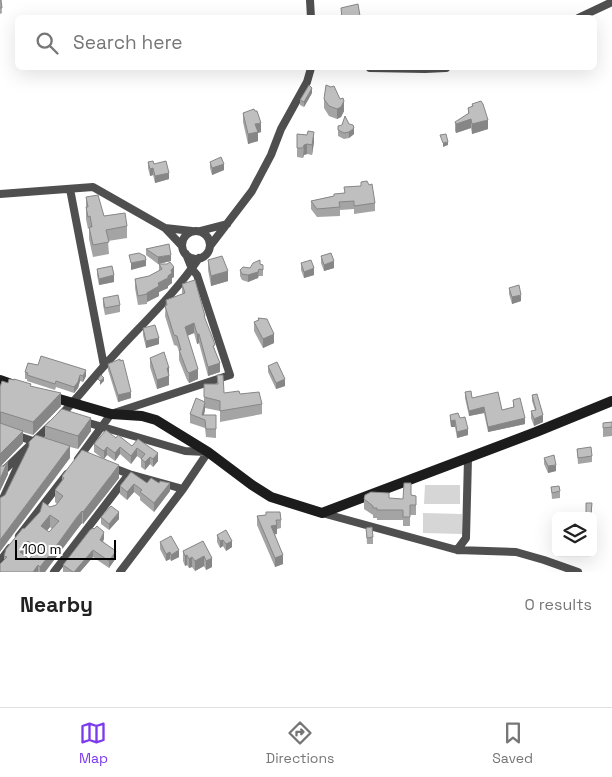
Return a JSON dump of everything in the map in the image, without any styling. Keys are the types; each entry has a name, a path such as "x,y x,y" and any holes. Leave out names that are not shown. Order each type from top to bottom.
{"main road":[{"path":"0,380 73,404 111,414 142,416 156,420 208,452 271,497 322,513 612,401"}],"street":[{"path":"310,0 311,15"},
{"path":"584,15 612,2"},
{"path":"0,474 33,441 69,418 73,404 104,366 192,269 199,258 206,254 226,224 241,208 263,172 281,129 307,82 310,70"},
{"path":"0,194 93,187 165,228 182,246 192,269 197,274 230,374 111,414 101,427 85,457 75,463"},
{"path":"70,189 104,366"},
{"path":"182,246 183,238 196,231 226,224"},
{"path":"165,228 196,231 208,237 210,246"},
{"path":"186,254 190,257 199,258"},
{"path":"69,418 186,451 208,452"},
{"path":"0,430 43,444"},
{"path":"0,505 16,470 33,441"},
{"path":"120,572 183,489 208,452"},
{"path":"72,453 85,457"},
{"path":"457,550 466,538 468,458"},
{"path":"105,465 129,474 183,489"},
{"path":"0,561 69,471"},
{"path":"54,572 129,474"},
{"path":"322,513 457,550 516,552 578,572"}],"shaded area":[{"path":"425,485 460,485 460,504 424,504"},
{"path":"423,513 462,514 462,534 423,533"}],"building":[{"path":"358,4 360,15 342,15 341,8"},
{"path":"309,85 312,88 304,102 300,100"},
{"path":"326,85 334,86 340,99 343,98 344,101 341,107 337,109 329,106 324,99"},
{"path":"481,101 488,120 472,124 471,119 456,124 455,122 469,113 468,108 473,106 472,104"},
{"path":"254,109 257,111 261,123 255,124 258,132 248,134 243,113"},
{"path":"345,116 349,124 353,125 354,128 344,133 338,130 338,126 342,125"},
{"path":"308,131 314,132 312,145 307,144 303,148 297,148 297,134 307,135"},
{"path":"446,134 448,142 443,143 440,135"},
{"path":"221,157 224,164 212,168 210,162"},
{"path":"153,161 154,164 166,161 169,173 155,176 153,168 150,169 148,162"},
{"path":"367,181 369,185 372,184 375,203 354,206 354,201 339,202 340,207 317,209 311,201 334,196 334,194 345,193 344,187 361,186 361,182"},
{"path":"98,195 104,216 125,213 127,226 106,230 109,242 93,245 89,227 92,227 86,207 88,207 86,197"},
{"path":"169,244 171,255 158,257 146,249"},
{"path":"139,253 145,256 146,260 131,263 129,255"},
{"path":"331,253 334,261 324,265 321,256"},
{"path":"222,256 228,271 211,276 208,260"},
{"path":"260,260 263,270 259,269 258,272 248,275 242,274 240,270 243,267 250,268 253,263"},
{"path":"311,260 314,268 304,272 301,263"},
{"path":"170,262 174,267 168,278 158,283 159,286 147,294 138,296 135,279 149,276 162,269 159,264"},
{"path":"112,266 114,275 99,279 97,269"},
{"path":"195,280 204,316 215,345 213,346 220,363 208,367 194,323 185,327 198,369 189,373 179,350 181,350 177,336 174,335 165,306 167,305 166,300 185,293 182,284"},
{"path":"519,285 521,295 512,297 509,288"},
{"path":"118,295 120,305 105,308 103,298"},
{"path":"258,318 267,319 274,334 263,339 254,322 259,320"},
{"path":"155,325 159,338 146,341 143,328"},
{"path":"164,352 169,368 167,368 169,376 157,380 150,358"},
{"path":"41,356 86,370 83,376 80,375 74,387 56,381 55,384 27,375 28,373 25,372 28,363 38,365"},
{"path":"120,359 120,361 123,360 131,392 118,395 108,364"},
{"path":"277,362 285,379 276,383 268,366"},
{"path":"101,375 104,378 100,381 98,379"},
{"path":"217,375 223,375 224,393 239,391 240,394 259,392 262,404 220,411 220,401 204,397 204,384 218,384"},
{"path":"9,379 61,393 33,422 0,412 0,387 2,381 8,383"},
{"path":"471,391 472,398 498,392 502,410 514,407 513,400 520,398 525,418 488,427 484,407 469,411 465,392"},
{"path":"537,394 543,415 534,419 531,411 536,410 532,395"},
{"path":"196,398 205,402 202,415 216,415 216,429 206,429 205,420 190,414"},
{"path":"62,409 91,418 78,436 45,426"},
{"path":"458,413 460,418 465,417 468,429 457,432 455,420 451,421 450,415"},
{"path":"612,422 612,427 603,428 603,423"},
{"path":"0,423 23,431 0,454"},
{"path":"106,430 116,438 118,435 132,446 138,439 158,453 153,459 150,457 145,462 141,459 145,454 137,448 131,456 120,447 115,453 107,447 104,451 94,444"},
{"path":"36,435 70,446 0,540 0,498 5,495 29,446 29,442"},
{"path":"591,447 592,456 578,458 577,449"},
{"path":"82,450 119,465 40,567 38,565 33,572 0,572 0,564 7,557 4,556 6,549 23,528 40,512 43,502 50,507 56,505 63,496 55,490 64,478 62,476","holes":["50,515 59,521 49,532 41,526","28,541 38,549 29,559 20,552"]},
{"path":"554,455 556,465 548,466 544,458"},
{"path":"8,461 0,479 0,466 4,466"},
{"path":"131,472 147,483 151,478 159,483 160,481 170,483 154,503 140,492 142,490 134,484 127,492 120,486"},
{"path":"404,483 411,483 411,495 416,496 416,505 410,505 410,517 403,517 403,510 377,510 377,508 373,508 364,499 365,495 371,492 389,493 389,498 403,499"},
{"path":"559,486 560,491 552,493 551,487"},
{"path":"586,503 592,503 591,512 586,512"},
{"path":"111,506 119,512 109,524 101,517"},
{"path":"266,512 280,512 281,520 276,520 277,525 271,526 283,555 275,558 257,516 266,515"},
{"path":"97,526 104,532 100,540 116,551 109,561 93,550 73,572 63,565 90,530"},
{"path":"372,527 373,537 367,538 366,528"},
{"path":"226,530 232,541 226,544 223,540 220,541 217,535"},
{"path":"171,536 179,550 171,555 170,552 166,554 160,542"},
{"path":"203,541 212,558 206,561 204,556 195,561 192,557 189,559 187,555 185,556 183,551"}]}
